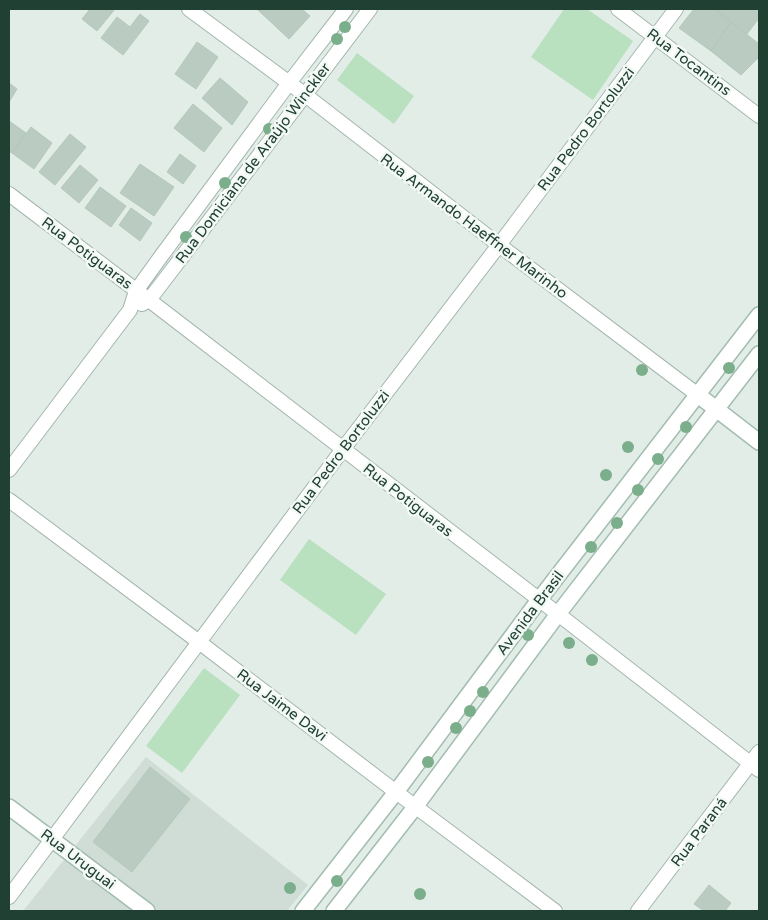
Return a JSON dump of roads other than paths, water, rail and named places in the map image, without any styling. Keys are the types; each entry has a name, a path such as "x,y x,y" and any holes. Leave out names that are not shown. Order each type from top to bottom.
{"main road":[{"name":"Avenida Brasil","path":"303,911 396,792 539,600 759,315"},
{"name":"Avenida Brasil","path":"334,911 558,614 759,354"},
{"name":"Rua Armando Haeffner Marinho","path":"698,395 759,442"},
{"name":"Rua Uruguai","path":"9,807 147,911"}],"street":[{"name":"Rua Armando Haeffner Marinho","path":"189,9 304,94 499,245 698,395"},
{"name":"Rua Domiciana de Araújo Winckler","path":"130,310 149,300 370,9"},
{"name":"Rua Tocantins","path":"618,9 759,116"},
{"name":"Rua Pedro Bortoluzzi","path":"9,897 343,449 676,9"},
{"name":"Rua Domiciana de Araújo Winckler","path":"9,470 130,310 136,291 232,159 346,10"},
{"path":"346,10 360,22"},
{"path":"232,159 246,172"},
{"name":"Rua Potiguaras","path":"9,194 539,600 756,762"},
{"path":"194,211 208,222"},
{"name":"Rua Jaime Davi","path":"9,500 554,911"},
{"name":"Rua Paraná","path":"638,911 756,762"}]}
